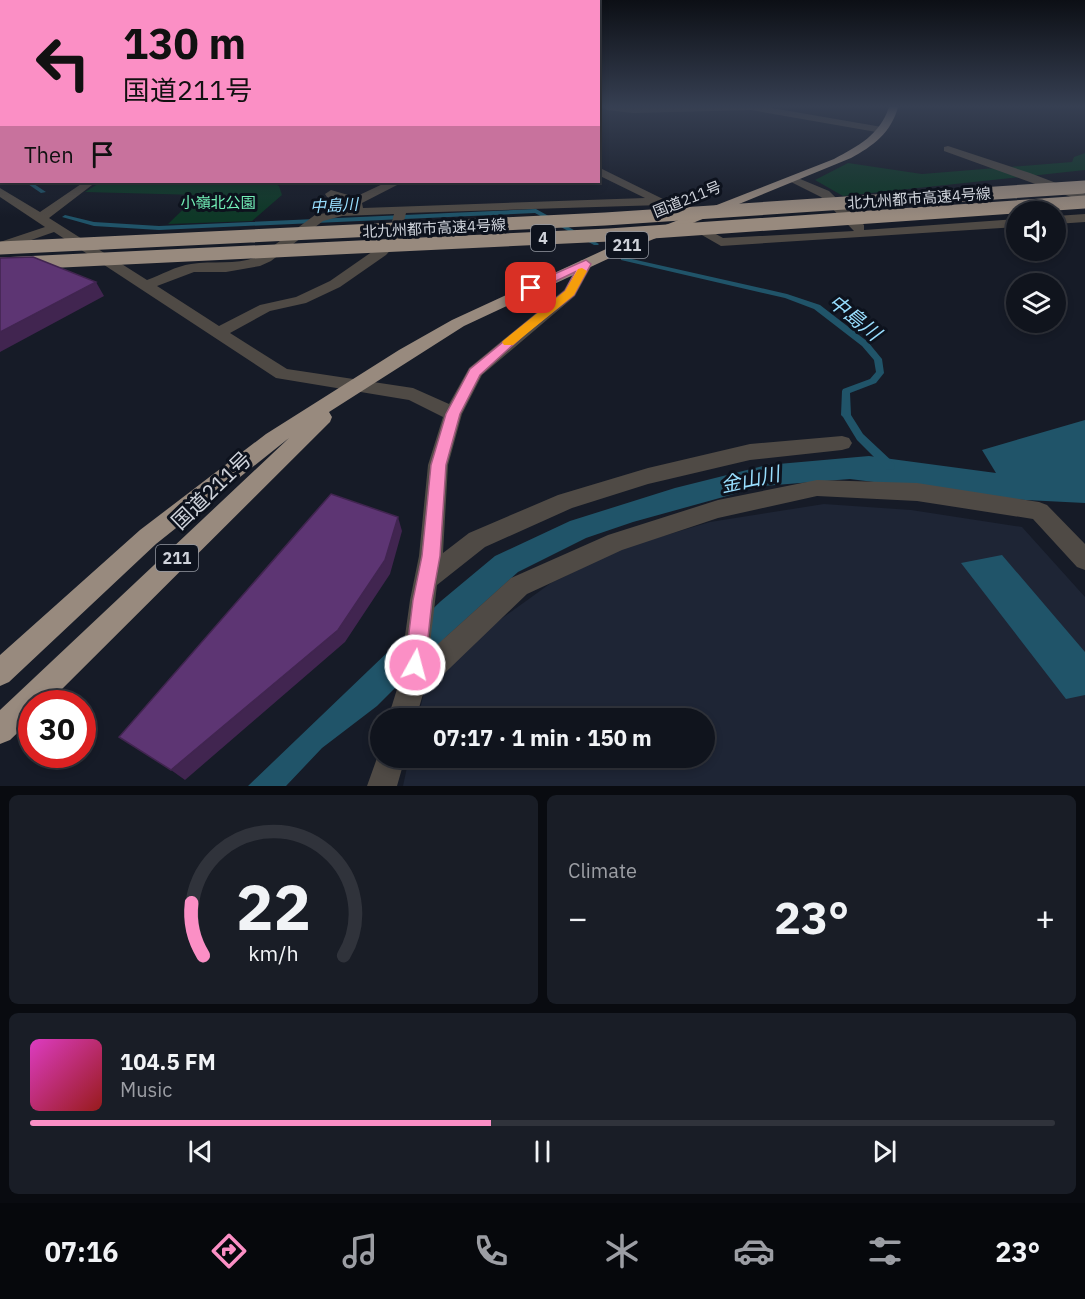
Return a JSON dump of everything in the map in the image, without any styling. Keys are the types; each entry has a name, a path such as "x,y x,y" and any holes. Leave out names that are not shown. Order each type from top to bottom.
{"highway":[{"name":"国道211号","path":"0,673 148,537 273,440 354,386 458,323 586,264 838,161 870,144"},
{"path":"875,203 1085,177"},
{"name":"北九州都市高速4号線","path":"0,247 605,219 875,203 1085,187"},
{"name":"北九州都市高速4号線","path":"0,264 609,235 1085,200"},
{"name":"国道211号","path":"0,730 354,386"}],"street":[{"path":"948,149 1026,175 1085,200"},
{"path":"600,171 661,201 685,222 721,242 1006,224"},
{"path":"793,179 825,194 865,234"},
{"path":"40,218 90,183"},
{"path":"144,286 192,268 226,268 255,263 266,258 319,218 357,206 392,183"},
{"path":"0,192 282,374 413,394 453,414"},
{"path":"331,194 357,206 399,216 661,201"},
{"path":"217,333 265,308 301,300 335,284 381,252 394,238 399,216"},
{"path":"1066,219 1085,218"},
{"path":"0,247 54,228"},
{"path":"405,708 412,686 431,556 438,465 453,414 475,372 570,292 586,264"},
{"path":"426,579 477,540 566,501 648,476 750,452 842,443"},
{"path":"412,686 519,586 615,542 718,509 817,488 917,492 1039,511 1085,560"},
{"path":"382,786 388,768"}],"shaded area":[{"path":"824,504 911,510 1022,527 1085,597 1085,786 403,786 407,768 715,768 715,708 420,708 429,671 551,583 623,548 710,522"}],"green space":[{"path":"1085,153 1085,170 843,196 815,180 848,163 922,174 1072,162 1074,157"},
{"name":"小嶺北公園","path":"99,183 274,183 279,186 282,195 252,221 168,224 198,195 85,192"}],"water":[{"name":"金山川","path":"1085,420 1085,503 1008,499 850,479 763,486 633,522 586,538 518,572 446,637 377,706 370,708 370,711 322,748 286,786 248,786 441,601 495,556 570,521 675,488 767,465 869,456 996,473 982,450"},
{"path":"1002,555 1085,652 1085,695 1066,699 961,563"}],"building":[{"path":"33,257 96,282 0,332 0,258"},
{"path":"331,494 398,517 385,560 338,630 171,770 119,737"}],"waterway":[{"name":"中島川","path":"30,183 43,192"},
{"name":"中島川","path":"65,217 94,224 159,228 536,211 596,244"},
{"name":"中島川","path":"623,259 787,296 817,307 865,344 878,359 880,373 873,381 846,391 846,415 860,437 890,466"}],"slow traffic":[{"path":"508,342 570,292 582,271"}],"route":[{"path":"415,665 422,600 431,556 438,465 453,414 475,372 570,292 586,264 531,288"}]}
